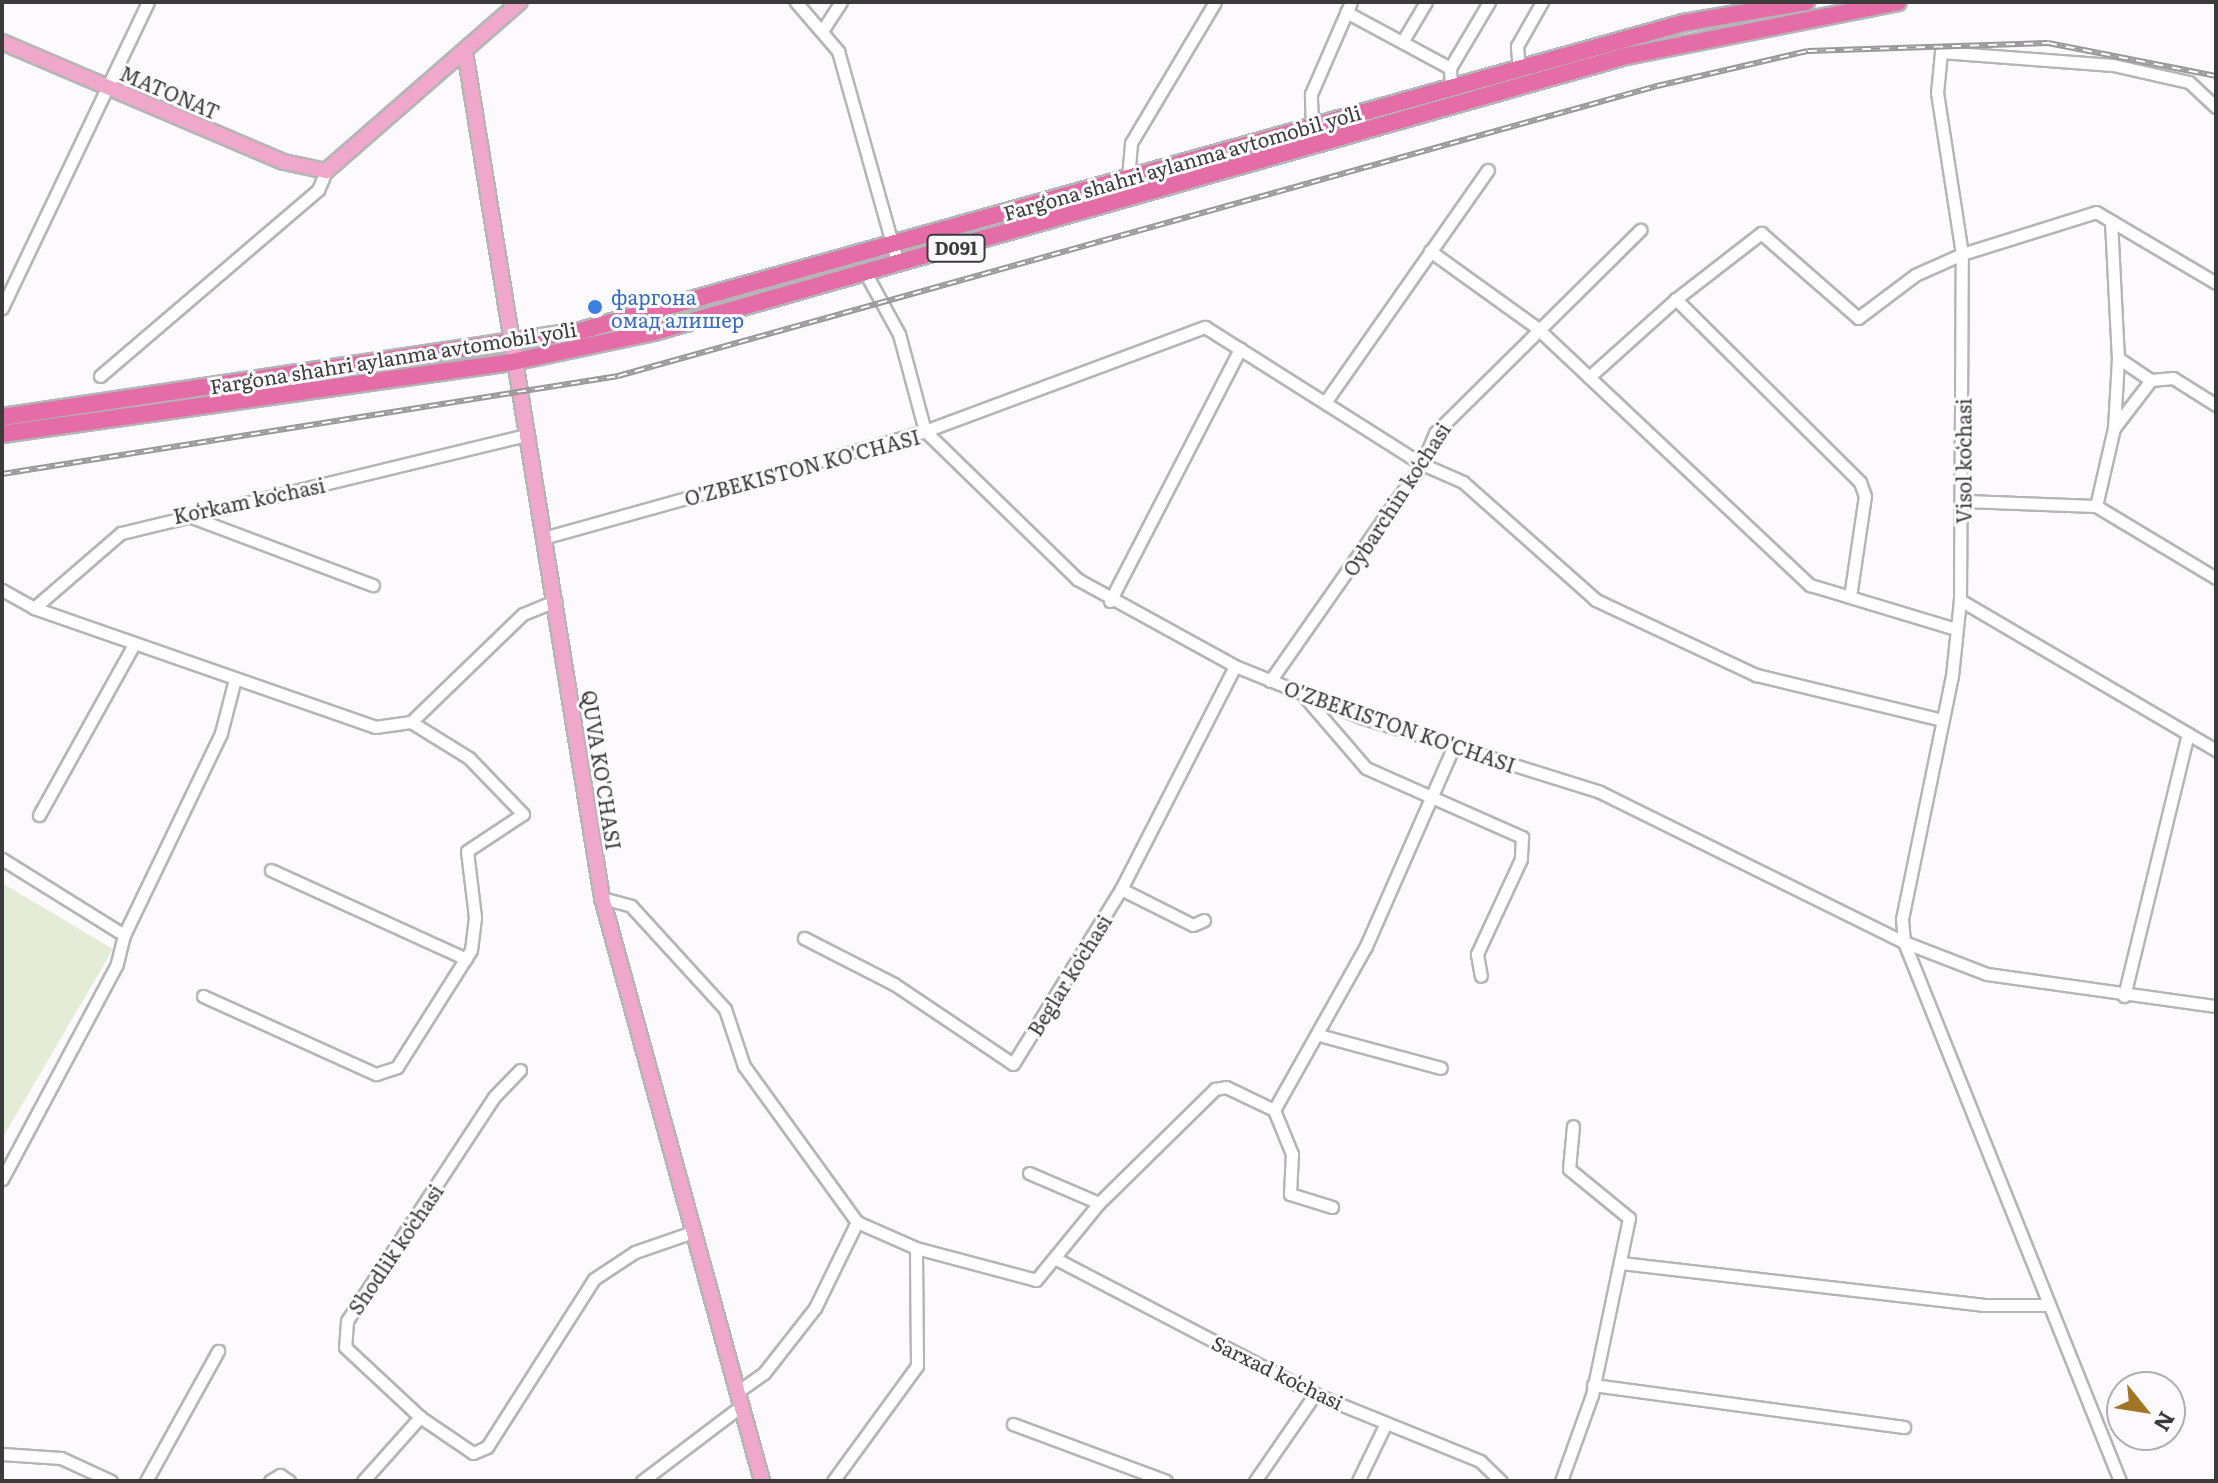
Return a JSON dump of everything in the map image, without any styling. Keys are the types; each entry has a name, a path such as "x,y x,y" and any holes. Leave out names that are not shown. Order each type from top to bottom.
{"highway":[{"name":"Fargʻona shahri aylanma avtomobil yoʻli","path":"2,417 58,418 512,362 866,274 1624,48 1806,2"},
{"name":"Fargʻona shahri aylanma avtomobil yoʻli","path":"2,434 58,418 510,343 652,314 1519,70 1624,48 1898,2"}],"main road":[{"path":"326,171 520,2"},
{"name":"MATONAT","path":"2,42 284,162 326,171"},
{"name":"QUVA KO'CHASI","path":"465,52 512,362 555,601 602,898 690,1233 762,1481"}],"street":[{"path":"2,308 148,2"},
{"path":"796,2 838,51 898,265"},
{"path":"822,31 841,2"},
{"path":"1128,178 1131,143 1215,2"},
{"path":"1404,39 1426,2"},
{"path":"1451,89 1450,68 1489,2"},
{"path":"1519,70 1517,46 1542,2"},
{"path":"1312,127 1311,94 1348,7 1450,68"},
{"name":"Visol koʻchasi","path":"1904,942 1906,893 1942,720 1956,629 1965,501 1962,254 1937,93 1941,52 2113,65 2189,82 2216,107"},
{"path":"1326,401 1488,170"},
{"path":"100,376 318,190 326,171"},
{"path":"1589,377 1676,299 1761,233 1858,318 1915,275 1962,254 2076,214 2096,212 2216,283"},
{"path":"2096,506 2114,428 2118,358 2111,221"},
{"name":"Oybarchin koʻchasi","path":"1270,681 1422,464 1435,433 1537,328 1640,230"},
{"path":"1430,251 1537,328 1810,585 1956,629"},
{"path":"866,274 899,334 925,431 1205,327 1422,464 1463,482 1596,600 1756,675 1942,720"},
{"path":"1676,299 1860,482 1865,496 1850,597"},
{"path":"1110,601 1240,349"},
{"path":"2118,358 2151,380 2173,378 2216,405"},
{"path":"2114,428 2151,380"},
{"name":"O'ZBEKISTON KO'CHASI","path":"543,538 925,431 1077,579 1110,601 1235,666 1304,696 1600,792 1904,942 1987,974 2124,996 2216,1006"},
{"name":"Koʻrkam koʻchasi","path":"34,608 121,533 180,513 525,435"},
{"path":"1965,501 2096,506 2216,578"},
{"path":"180,513 373,585"},
{"path":"2,590 34,608 375,727 411,722 523,614 555,601"},
{"path":"1960,600 2216,750"},
{"path":"39,815 134,644"},
{"name":"Beglar koʻchasi","path":"804,938 894,984 1009,1065 1121,889 1235,666"},
{"path":"2,1179 117,964 124,935 221,733 235,679"},
{"path":"1304,696 1366,768 1432,795 1524,841 1477,954 1481,976"},
{"path":"203,996 384,1076 438,1010 466,959 475,917 467,851 523,814 469,758 411,722"},
{"path":"2124,996 2188,734"},
{"path":"1274,1110 1319,1035 1454,746"},
{"path":"2,859 124,935"},
{"path":"271,870 466,959"},
{"path":"1121,889 1193,925 1204,920"},
{"path":"602,898 631,906 717,998 764,1098 857,1222 916,1248 1031,1281 1056,1259 1099,1203 1219,1087 1274,1110 1292,1154 1290,1194 1332,1207"},
{"path":"1904,942 2120,1481"},
{"path":"1319,1035 1441,1068"},
{"name":"Shodlik koʻchasi","path":"520,1070 494,1097 341,1333 345,1347 420,1417 473,1453 487,1447 594,1279 635,1252 690,1233"},
{"path":"1561,1481 1593,1385 1629,1218 1569,1169 1573,1126"},
{"path":"1029,1173 1099,1203"},
{"path":"642,1481 739,1399 764,1373 815,1308 857,1222"},
{"path":"833,1481 917,1366 916,1248"},
{"name":"Sarxad koʻchasi","path":"1056,1259 1315,1394 1480,1461 1501,1481"},
{"path":"1621,1263 1983,1305 2047,1305"},
{"path":"146,1481 218,1351"},
{"path":"1593,1385 1904,1427"},
{"path":"1255,1481 1315,1394"},
{"path":"363,1481 420,1417"},
{"path":"1358,1481 1386,1423"},
{"path":"1013,1424 1166,1481"},
{"path":"2,1454 61,1458 111,1481"},
{"path":"270,1481 280,1475 289,1481"}],"green space":[{"path":"2,883 113,949 2,1139"}],"railway":[{"path":"2,474 618,376 1657,86 1808,51 2048,43 2216,76"}],"place":[{"name":"фаргона омад алишер","path":"595,307"}]}
